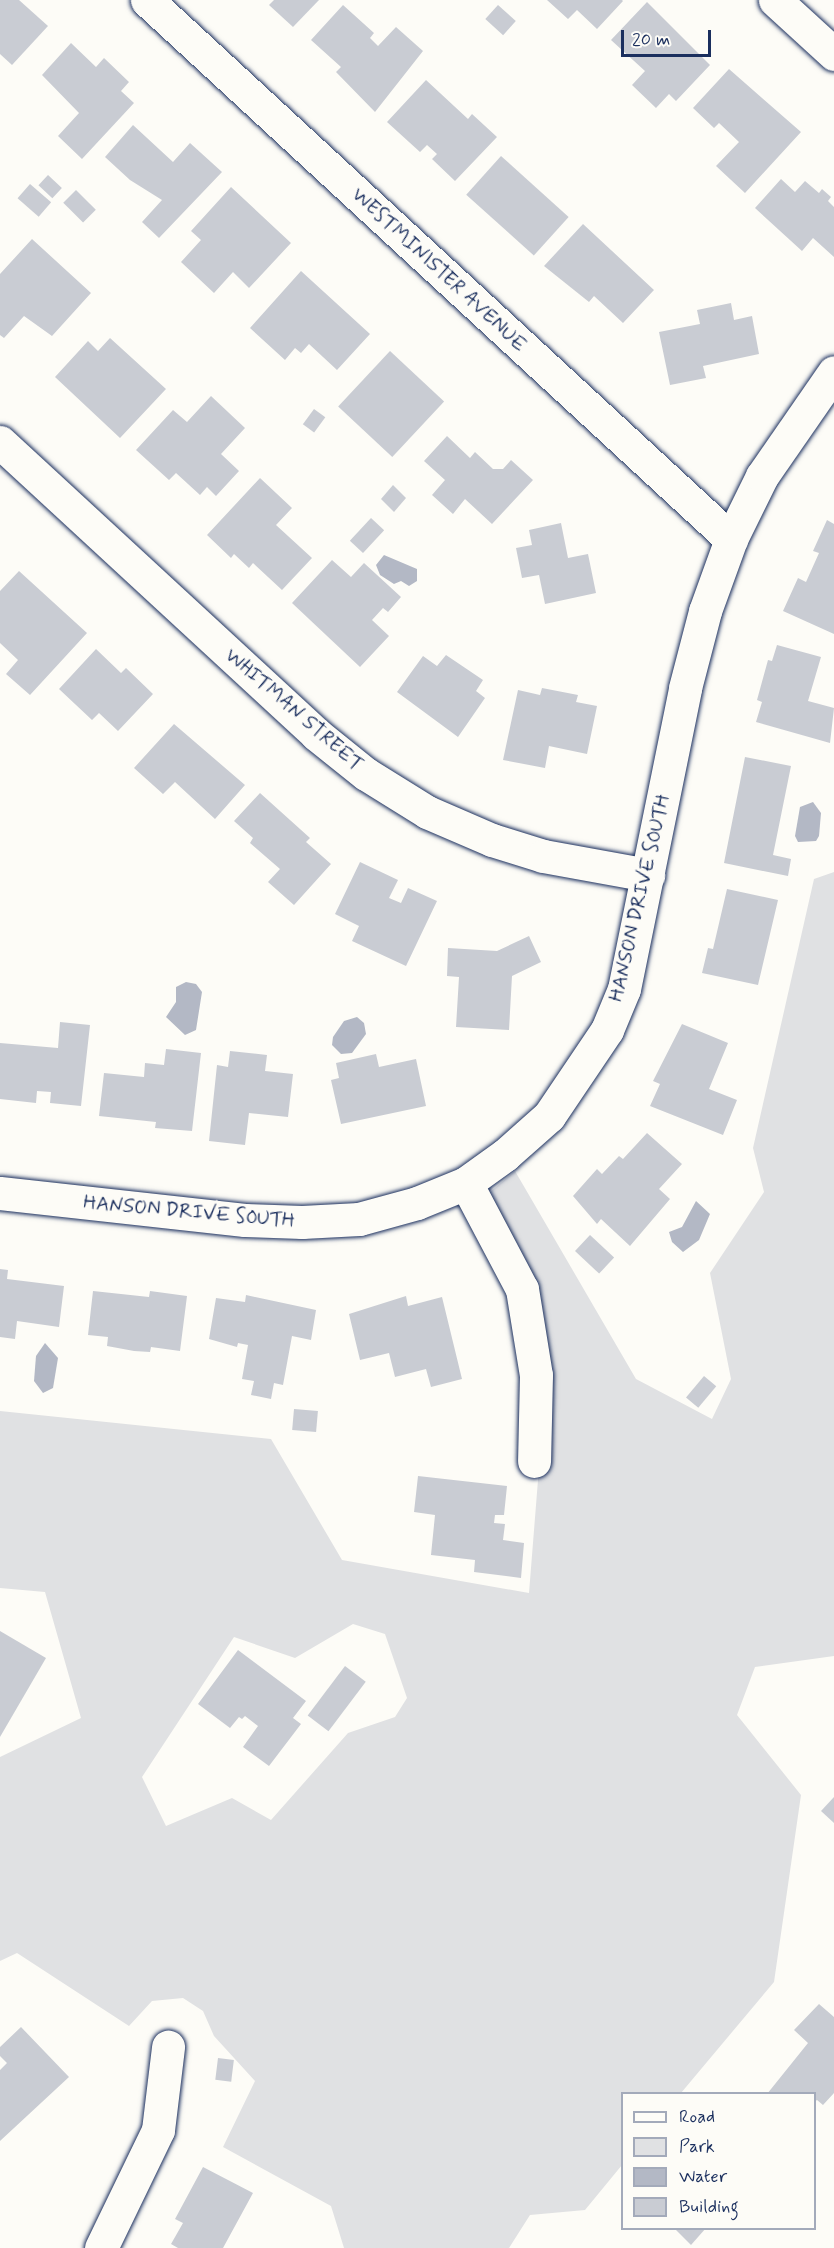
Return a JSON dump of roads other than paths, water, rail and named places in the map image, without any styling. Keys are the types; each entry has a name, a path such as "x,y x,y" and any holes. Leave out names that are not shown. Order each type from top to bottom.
{"street":[{"name":"WESTMINISTER AVENUE","path":"147,0 731,539"},
{"path":"775,0 834,54"},
{"name":"HANSON DRIVE SOUTH","path":"0,1193 245,1220 302,1222 359,1219 417,1203 466,1183 505,1155 549,1116 607,1030 624,989 685,688 705,611 731,539 762,476 834,372"},
{"name":"WHITMAN STREET","path":"0,442 316,734 366,774 427,812 492,840 543,856 648,875"},
{"path":"466,1183 522,1289 536,1375 534,1461"},
{"path":"102,2248 158,2130 168,2047"},
{"path":"79,2248 118,2214"}],"water":[{"path":"384,555 417,569 417,581 409,586 401,581 394,584 380,575 376,565"},
{"path":"813,802 821,813 819,836 816,841 798,842 795,836 800,807"},
{"path":"186,982 196,984 202,992 196,1030 185,1035 166,1017 176,1002 176,987"},
{"path":"357,1017 364,1023 366,1034 352,1053 341,1054 332,1045 333,1037 344,1021"},
{"path":"696,1201 710,1214 699,1240 683,1252 672,1242 669,1232 682,1227"},
{"path":"45,1343 58,1358 53,1388 43,1393 34,1381 36,1356"}]}
